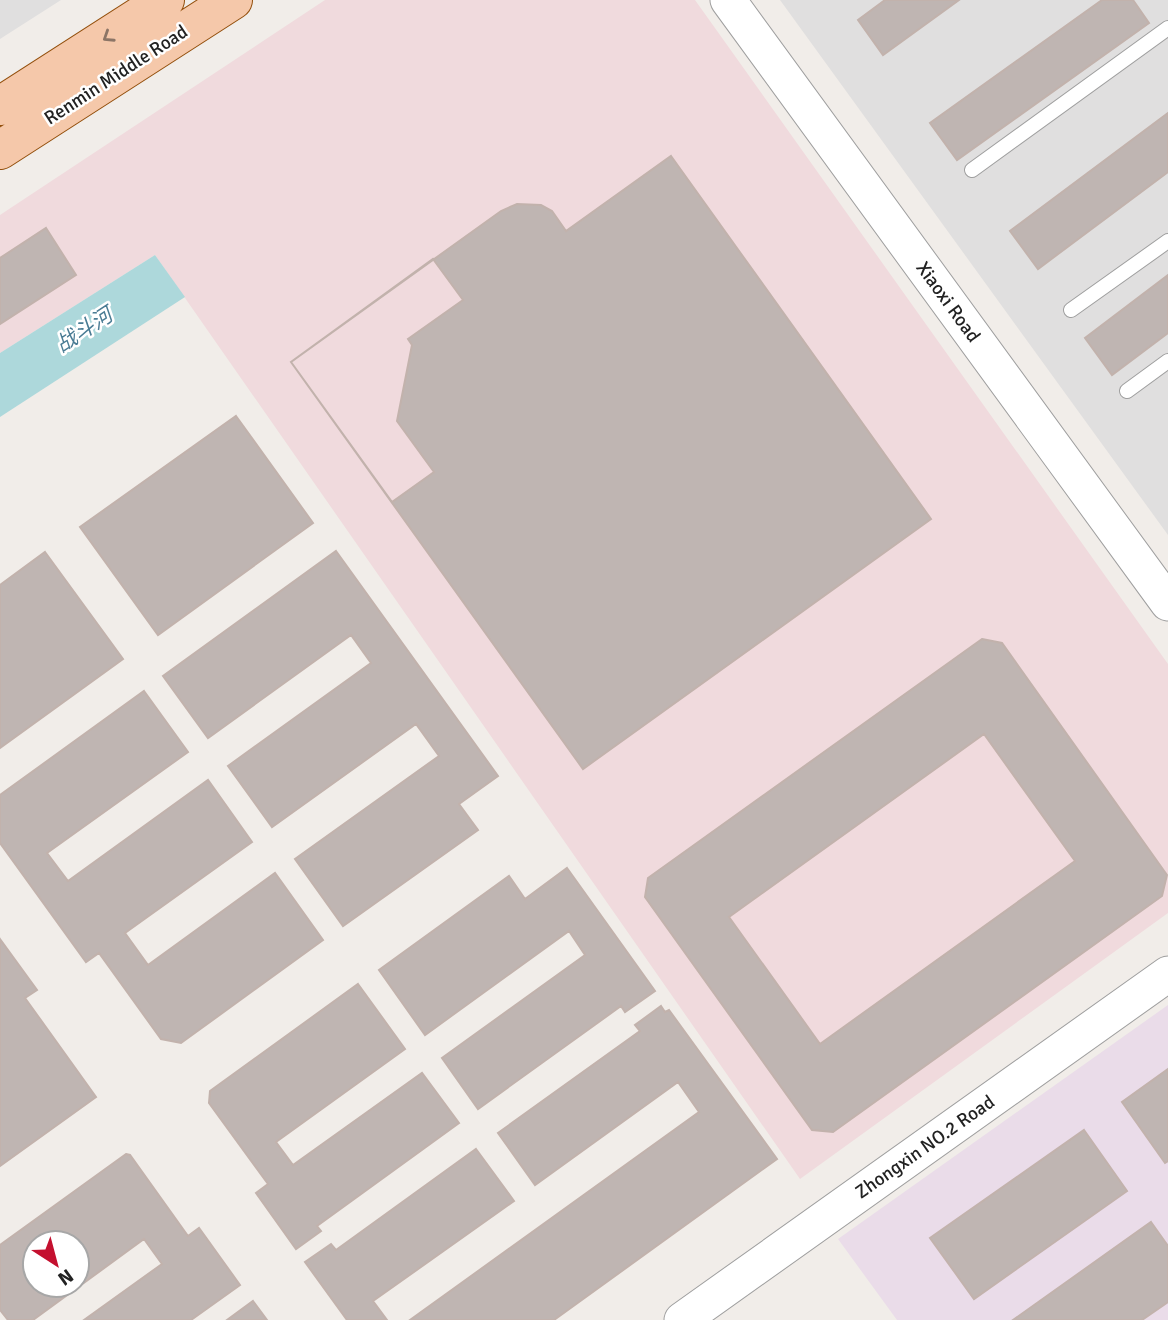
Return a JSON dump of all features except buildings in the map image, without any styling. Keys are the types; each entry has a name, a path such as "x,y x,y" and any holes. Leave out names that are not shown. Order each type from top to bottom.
{"main road":[{"name":"Renmin Middle Road","path":"0,106 165,0"},
{"name":"Renmin Middle Road","path":"0,150 233,0"}],"street":[{"name":"Xiaoxi Road","path":"729,0 1168,603"},
{"name":"Zhongxin NO.2 Road","path":"682,1320 1168,974"}],"lane":[{"path":"972,170 1168,28"},
{"path":"1071,310 1168,241"},
{"path":"1128,391 1168,361"}],"shaded area":[{"path":"0,0 61,0 0,39"},
{"path":"325,0 695,0 1168,664 1168,913 800,1179 155,255 0,353 0,215"},
{"path":"780,0 1168,0 1168,535"},
{"path":"1168,1005 1168,1320 897,1320 838,1239"}],"water":[{"name":"战斗河","path":"155,255 185,297 0,417 0,353"}]}
